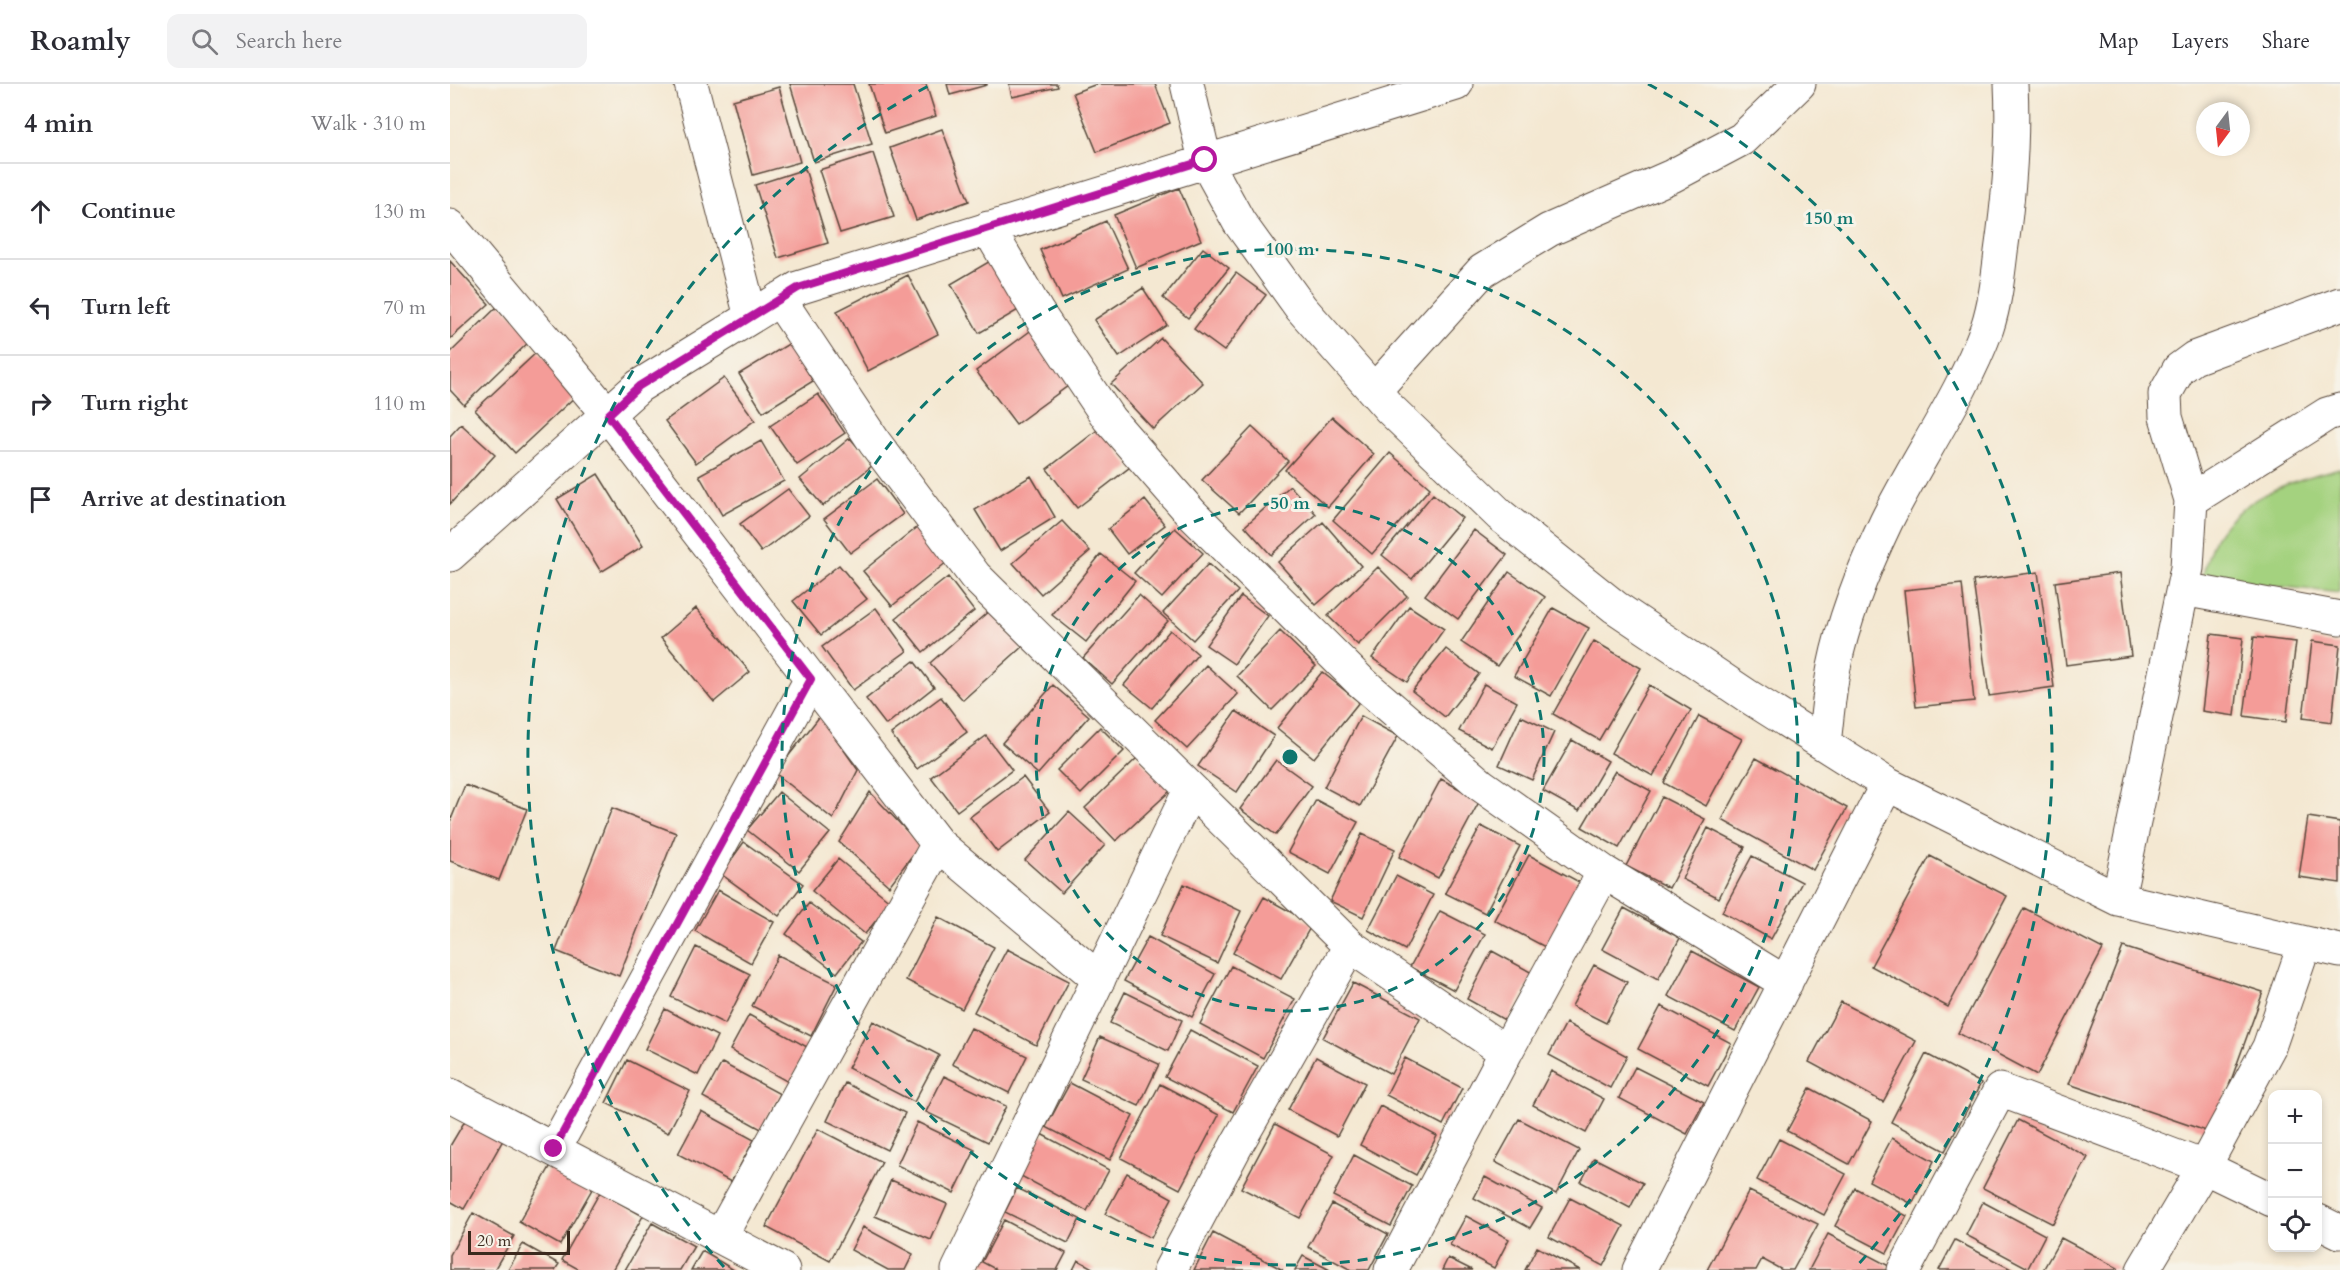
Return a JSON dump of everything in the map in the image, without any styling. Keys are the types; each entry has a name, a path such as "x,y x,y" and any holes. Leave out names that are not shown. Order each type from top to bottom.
{"street":[{"path":"691,84 751,317"},
{"path":"1187,84 1205,160 1239,222 1301,308 1374,391 1500,515 1615,607 1887,784 2118,899 2340,951"},
{"path":"450,555 639,386 798,288 1456,84"},
{"path":"1374,391 1457,295 1490,265 1549,230 1672,176 1742,139 1799,84"},
{"path":"1824,744 1834,668 1847,617 1862,575 1886,521 1966,375 1987,327 1997,283 2009,194 2013,126 2011,84"},
{"path":"450,226 608,415 938,844 1099,979"},
{"path":"988,228 1038,313 1109,419 1192,514 1359,680 1481,785 1604,872 1786,983"},
{"path":"779,299 875,443 975,576 1350,946 1506,1052"},
{"path":"2118,899 2187,568 2191,500 2166,417 2165,394 2179,369 2194,358 2340,304"},
{"path":"2191,500 2327,414 2340,410"},
{"path":"2183,589 2340,618"},
{"path":"554,1149 811,679"},
{"path":"1639,1270 1887,784"},
{"path":"958,1270 1190,790"},
{"path":"720,1237 938,844"},
{"path":"1391,1270 1604,872"},
{"path":"2143,1270 2204,1167 2269,1047 2305,944"},
{"path":"1170,1270 1236,1146 1350,946"},
{"path":"1904,1270 2000,1090 2204,1167 2268,1198"},
{"path":"450,1095 783,1270"},
{"path":"2322,1223 2340,1232"}],"green space":[{"path":"2340,468 2340,593 2202,578 2217,535 2241,509 2289,483"}],"building":[{"path":"790,84 853,84 872,144 814,162"},
{"path":"869,84 926,84 936,116 885,133"},
{"path":"947,84 987,84 987,85 950,95"},
{"path":"1009,84 1057,84 1058,87 1012,97"},
{"path":"1097,84 1155,84 1170,123 1097,152 1073,93"},
{"path":"779,87 800,162 753,175 733,100"},
{"path":"942,129 969,201 916,220 890,148"},
{"path":"873,153 894,217 840,233 819,170"},
{"path":"805,169 828,243 778,258 755,185"},
{"path":"1179,188 1201,240 1136,268 1114,215"},
{"path":"1106,221 1128,269 1062,299 1040,250"},
{"path":"1203,248 1229,268 1188,318 1163,298"},
{"path":"992,260 1020,309 979,333 951,284"},
{"path":"450,261 489,304 450,339"},
{"path":"1236,273 1266,295 1224,351 1194,329"},
{"path":"908,275 938,334 868,371 837,311"},
{"path":"1143,288 1167,325 1119,357 1094,320"},
{"path":"501,303 534,337 464,405 450,390 450,353"},
{"path":"1037,326 1076,380 1016,424 976,371"},
{"path":"1161,338 1203,383 1153,429 1111,384"},
{"path":"790,343 813,381 763,412 739,374"},
{"path":"538,351 579,393 515,453 475,410"},
{"path":"724,378 755,420 696,463 665,421"},
{"path":"818,394 845,433 797,465 770,426"},
{"path":"1332,417 1374,454 1328,507 1285,470"},
{"path":"461,424 495,455 450,504 450,436"},
{"path":"1252,427 1288,461 1239,513 1202,480"},
{"path":"1100,428 1130,467 1077,508 1047,469"},
{"path":"850,438 873,465 823,506 800,479"},
{"path":"761,441 784,481 722,515 699,475"},
{"path":"1390,453 1430,488 1372,554 1333,520"},
{"path":"598,474 643,546 601,572 557,499"},
{"path":"1031,476 1055,517 1000,551 975,510"},
{"path":"877,479 903,514 850,553 824,519"},
{"path":"1290,486 1316,514 1271,555 1245,526"},
{"path":"788,489 809,516 761,552 740,524"},
{"path":"1433,494 1462,518 1412,579 1382,555"},
{"path":"1145,500 1165,525 1127,554 1108,529"},
{"path":"1062,521 1090,551 1041,594 1013,563"},
{"path":"1323,522 1361,566 1316,605 1278,562"},
{"path":"919,526 947,562 892,606 863,571"},
{"path":"1175,528 1203,553 1162,598 1134,573"},
{"path":"1474,530 1507,555 1458,619 1425,595"},
{"path":"1101,554 1135,581 1086,642 1052,615"},
{"path":"1208,564 1238,591 1193,640 1163,613"},
{"path":"839,565 867,599 821,635 793,601"},
{"path":"1378,567 1407,596 1358,645 1328,616"},
{"path":"1509,572 1545,597 1497,666 1461,642"},
{"path":"2038,572 2054,687 1989,696 1973,581"},
{"path":"2120,573 2131,656 2066,665 2055,582"},
{"path":"948,577 974,611 923,652 896,618"},
{"path":"1962,584 1974,701 1916,707 1904,590"},
{"path":"1139,595 1168,621 1112,684 1083,658"},
{"path":"1241,596 1268,616 1234,664 1206,645"},
{"path":"1409,606 1444,629 1407,682 1372,658"},
{"path":"696,608 750,672 714,702 661,638"},
{"path":"876,608 907,651 853,690 822,647"},
{"path":"1553,608 1589,628 1551,696 1514,676"},
{"path":"990,610 1023,646 963,700 930,663"},
{"path":"1170,630 1198,654 1152,708 1124,685"},
{"path":"1280,631 1316,666 1272,710 1237,676"},
{"path":"2211,634 2243,638 2235,716 2202,711"},
{"path":"2254,637 2296,642 2286,722 2244,716"},
{"path":"1594,641 1641,668 1599,740 1553,714"},
{"path":"2312,641 2340,645 2332,722 2303,718"},
{"path":"1446,649 1479,674 1445,717 1412,691"},
{"path":"914,661 934,687 886,725 866,699"},
{"path":"1206,665 1238,694 1187,749 1155,720"},
{"path":"1322,672 1359,702 1314,758 1277,728"},
{"path":"1484,684 1517,702 1492,748 1459,731"},
{"path":"1053,685 1089,716 1038,774 1002,743"},
{"path":"1649,685 1691,710 1653,776 1611,753"},
{"path":"941,697 967,732 917,769 891,734"},
{"path":"1236,711 1274,736 1237,792 1198,766"},
{"path":"820,716 858,770 833,819 775,773"},
{"path":"1361,716 1398,736 1360,806 1324,787"},
{"path":"1521,716 1554,732 1532,780 1499,765"},
{"path":"1699,716 1742,739 1706,806 1664,783"},
{"path":"1100,727 1124,751 1081,794 1057,770"},
{"path":"986,736 1012,770 957,811 931,777"},
{"path":"1572,740 1608,761 1579,811 1543,791"},
{"path":"1138,757 1170,791 1116,841 1085,808"},
{"path":"1756,758 1847,808 1813,870 1722,820"},
{"path":"1276,760 1312,786 1276,835 1240,809"},
{"path":"1615,771 1651,791 1619,848 1582,827"},
{"path":"1023,777 1050,812 997,852 970,817"},
{"path":"1441,779 1480,800 1438,878 1399,857"},
{"path":"465,785 527,809 499,880 450,861 450,822"},
{"path":"779,792 830,833 799,871 747,830"},
{"path":"870,792 920,845 889,886 839,842"},
{"path":"1662,797 1705,819 1669,888 1626,866"},
{"path":"1316,800 1358,822 1330,874 1288,852"},
{"path":"612,808 676,833 619,976 556,951"},
{"path":"1069,812 1105,845 1062,893 1025,860"},
{"path":"2308,817 2340,822 2340,883 2299,877"},
{"path":"1481,826 1520,846 1485,913 1445,893"},
{"path":"1708,828 1745,847 1719,898 1682,879"},
{"path":"1362,834 1395,849 1363,917 1330,901"},
{"path":"744,842 803,884 779,916 721,874"},
{"path":"1529,855 1581,883 1547,948 1494,920"},
{"path":"1752,856 1802,882 1771,939 1722,912"},
{"path":"1930,856 2007,896 1948,1007 1871,966"},
{"path":"838,859 891,902 865,934 812,891"},
{"path":"1396,876 1433,895 1405,950 1368,930"},
{"path":"1184,884 1241,911 1217,963 1160,936"},
{"path":"718,890 774,922 751,963 695,931"},
{"path":"1264,897 1312,924 1281,979 1233,953"},
{"path":"809,903 861,942 837,973 786,934"},
{"path":"1624,908 1680,938 1658,979 1602,949"},
{"path":"2024,908 2103,949 2037,1075 1958,1033"},
{"path":"1440,911 1485,934 1454,990 1410,967"},
{"path":"938,917 994,947 962,1009 906,980"},
{"path":"1148,937 1215,974 1192,1017 1124,981"},
{"path":"696,947 750,974 725,1024 671,997"},
{"path":"2123,947 2263,992 2212,1133 2069,1084"},
{"path":"1007,949 1069,981 1036,1045 974,1012"},
{"path":"1492,951 1534,974 1508,1022 1467,999"},
{"path":"1692,951 1759,987 1735,1031 1668,996"},
{"path":"778,955 837,984 811,1036 752,1006"},
{"path":"1594,965 1627,982 1606,1023 1572,1006"},
{"path":"1231,966 1295,999 1263,1058 1200,1024"},
{"path":"1353,983 1420,1018 1391,1074 1323,1038"},
{"path":"1125,992 1182,1020 1168,1051 1110,1023"},
{"path":"1841,1002 1916,1041 1883,1102 1809,1062"},
{"path":"1661,1006 1731,1043 1708,1086 1638,1049"},
{"path":"665,1009 717,1036 698,1075 645,1049"},
{"path":"749,1015 809,1048 790,1083 730,1050"},
{"path":"873,1021 939,1055 914,1102 848,1068"},
{"path":"1566,1023 1627,1056 1610,1088 1549,1055"},
{"path":"971,1028 1027,1056 1009,1093 952,1064"},
{"path":"1190,1030 1258,1066 1233,1112 1165,1077"},
{"path":"1100,1037 1159,1064 1139,1106 1081,1079"},
{"path":"1926,1054 1981,1083 1945,1151 1891,1122"},
{"path":"1316,1057 1365,1083 1337,1136 1288,1110"},
{"path":"1405,1058 1462,1088 1443,1125 1386,1095"},
{"path":"627,1060 690,1091 668,1133 606,1103"},
{"path":"722,1063 780,1094 761,1129 703,1097"},
{"path":"1635,1067 1704,1102 1687,1134 1619,1098"},
{"path":"1551,1071 1604,1099 1586,1133 1533,1105"},
{"path":"944,1076 1006,1106 988,1142 926,1112"},
{"path":"845,1083 905,1113 887,1150 827,1121"},
{"path":"1070,1083 1133,1116 1110,1160 1046,1127"},
{"path":"1160,1084 1219,1115 1180,1189 1121,1158"},
{"path":"1810,1088 1872,1121 1849,1164 1787,1131"},
{"path":"1380,1106 1437,1136 1416,1175 1360,1145"},
{"path":"701,1111 754,1140 731,1182 678,1154"},
{"path":"466,1119 503,1140 464,1209 450,1201 450,1146"},
{"path":"1519,1119 1579,1150 1556,1194 1495,1162"},
{"path":"2018,1120 2088,1157 2053,1224 1983,1188"},
{"path":"917,1122 975,1150 954,1193 897,1165"},
{"path":"1275,1124 1334,1155 1300,1218 1241,1188"},
{"path":"818,1129 882,1162 830,1261 766,1227"},
{"path":"1041,1134 1109,1170 1087,1211 1019,1175"},
{"path":"1892,1138 1934,1161 1912,1204 1869,1181"},
{"path":"1779,1139 1846,1174 1824,1215 1757,1180"},
{"path":"1354,1155 1412,1186 1391,1226 1333,1196"},
{"path":"1594,1158 1643,1183 1630,1208 1581,1182"},
{"path":"554,1160 595,1184 560,1245 519,1222"},
{"path":"1127,1173 1172,1198 1151,1238 1105,1214"},
{"path":"1485,1177 1542,1208 1530,1228 1474,1198"},
{"path":"891,1180 947,1204 931,1240 875,1216"},
{"path":"1017,1188 1080,1219 1068,1243 1005,1212"},
{"path":"1855,1188 1907,1216 1887,1253 1835,1226"},
{"path":"1749,1191 1818,1224 1793,1270 1782,1270 1762,1259 1756,1270 1707,1270"},
{"path":"600,1192 643,1216 612,1270 580,1270 562,1260"},
{"path":"1570,1198 1624,1226 1603,1266 1549,1237"},
{"path":"1983,1202 2045,1235 2028,1268 1966,1235"},
{"path":"1332,1204 1388,1234 1369,1270 1351,1270 1308,1247"},
{"path":"473,1213 514,1236 494,1270 450,1270 450,1255"},
{"path":"1466,1216 1509,1239 1494,1268 1450,1245"},
{"path":"1004,1220 1066,1253 1057,1270 997,1270 982,1262"},
{"path":"652,1223 694,1246 680,1270 625,1270"},
{"path":"863,1227 913,1254 905,1270 888,1270 851,1250"},
{"path":"1213,1233 1283,1270 1194,1270"},
{"path":"1828,1234 1889,1266 1887,1270 1809,1270"},
{"path":"2061,1238 2118,1268 2117,1270 2043,1270"},
{"path":"1955,1240 2013,1270 1939,1270"},
{"path":"523,1244 559,1264 555,1270 508,1270"},
{"path":"1537,1247 1580,1270 1525,1270"},
{"path":"702,1251 734,1270 691,1270"},
{"path":"1303,1256 1330,1270 1295,1270"},
{"path":"1448,1258 1472,1270 1442,1270"},
{"path":"1078,1260 1096,1270 1073,1270"}],"route":[{"path":"554,1149 811,679 608,415 639,386 798,288 1205,160"}]}
